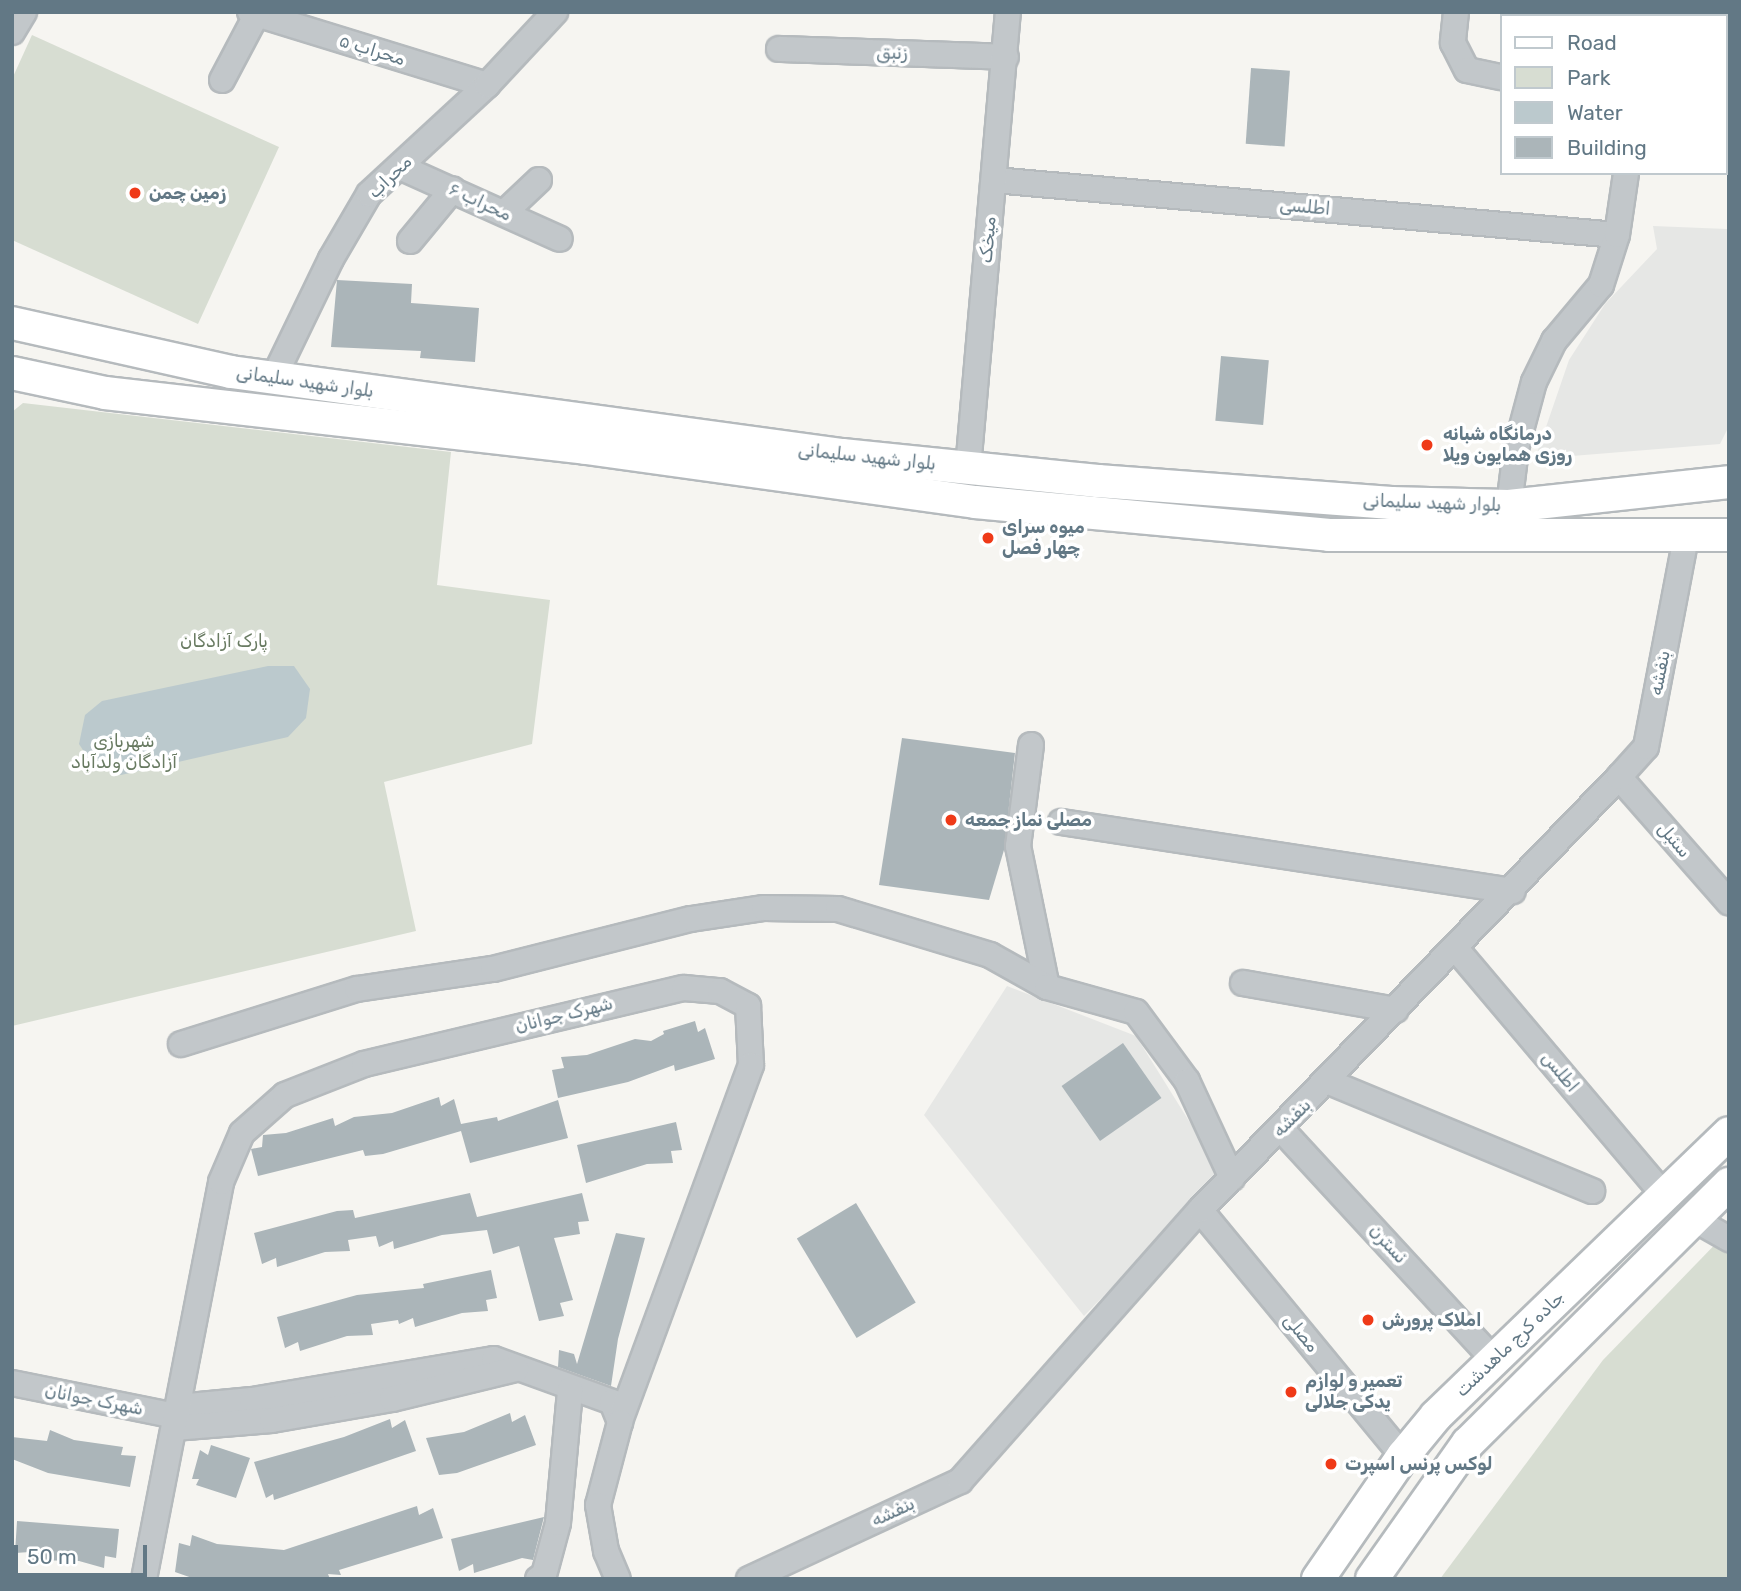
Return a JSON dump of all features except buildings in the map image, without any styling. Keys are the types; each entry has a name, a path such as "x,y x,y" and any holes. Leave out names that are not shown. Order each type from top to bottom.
{"main road":[{"name":"بلوار شهید سلیمانی","path":"22,327 274,377 968,468 1391,503 1509,506 1729,481"},
{"path":"19,378 39,370 44,349 22,327"},
{"path":"97,392 88,374 88,363 94,353 108,346"},
{"name":"بلوار شهید سلیمانی","path":"19,378 97,392 586,448 975,502 1315,534 1686,538 1729,535"},
{"name":"جاده کرج ماهدشت","path":"1318,1579 1403,1455 1494,1360 1729,1133"},
{"path":"1372,1579 1468,1443 1729,1184"}],"street":[{"path":"12,32 24,12"},
{"name":"محراب","path":"274,377 356,213 400,167 487,85 555,12"},
{"name":"میخک","path":"968,468 1008,12"},
{"path":"1456,12 1453,43 1466,70 1500,77"},
{"path":"222,80 255,13"},
{"name":"محراب ۵","path":"255,13 487,85"},
{"name":"زنبق","path":"779,49 1006,57"},
{"path":"1727,123 1729,104"},
{"name":"محراب ۶","path":"400,167 560,239"},
{"path":"1509,506 1516,449 1534,382 1554,341 1601,285 1617,235 1626,175"},
{"path":"504,213 539,180"},
{"name":"اطلسی","path":"994,180 1617,235"},
{"path":"410,241 453,189"},
{"name":"بنفشه","path":"749,1579 960,1481 1200,1210 1329,1082 1619,778 1646,747 1686,538"},
{"path":"1031,745 1018,846 1047,987"},
{"name":"سنبل","path":"1619,778 1729,902"},
{"path":"1061,822 1513,891"},
{"path":"181,1044 357,989 493,969 691,919 764,908 851,912 990,955 1047,987 1136,1013 1187,1081 1232,1178"},
{"name":"اطلس","path":"1457,950 1664,1195"},
{"path":"1243,983 1396,1010"},
{"name":"شهرک جوانان","path":"144,1579 222,1182 242,1133 285,1095 364,1064 607,1004 684,988 720,991 748,1006 751,1065 620,1422 598,1505 606,1551 618,1579"},
{"path":"1329,1082 1591,1191"},
{"name":"نسترن","path":"1281,1129 1494,1360"},
{"name":"مصلی","path":"1200,1210 1403,1455"},
{"path":"1692,1218 1729,1239"},
{"name":"شهرک جوانان","path":"12,1383 176,1417 289,1394 408,1383 494,1359 570,1390 612,1402 620,1422"},
{"path":"538,1579 544,1575 558,1523 570,1390"}],"shaded area":[{"path":"1653,226 1727,229 1729,426 1720,444 1535,459 1569,360 1605,304 1657,249"},
{"path":"1007,986 1136,1036 1222,1174 1084,1316 924,1115"}],"green space":[{"name":"زمین چمن","path":"32,35 279,147 198,324 12,240 12,79"},
{"name":"پارک آزادگان","path":"23,403 451,452 437,585 550,600 532,744 384,782 416,931 12,1026 12,412"},
{"path":"1729,1230 1729,1579 1440,1579 1603,1360"}],"water":[{"path":"268,666 294,666 310,689 306,718 288,737 121,775 92,764 79,744 85,715 102,701"}],"place":[{"name":"زمین چمن","path":"135,193"},
{"name":"درمانگاه شبانه روزی همایون ویلا","path":"1427,445"},
{"name":"میوه سرای چهار فصل","path":"988,538"},
{"name":"مصلی نماز جمعه","path":"951,820"},
{"name":"املاک پرورش","path":"1368,1320"},
{"name":"تعمیر و لوازم یدکی جلالی","path":"1291,1392"},
{"name":"لوکس پرنس اسپرت","path":"1331,1464"}],"park label":[{"name":"شهربازی آزادگان ولدآباد","path":"124,752"}]}
